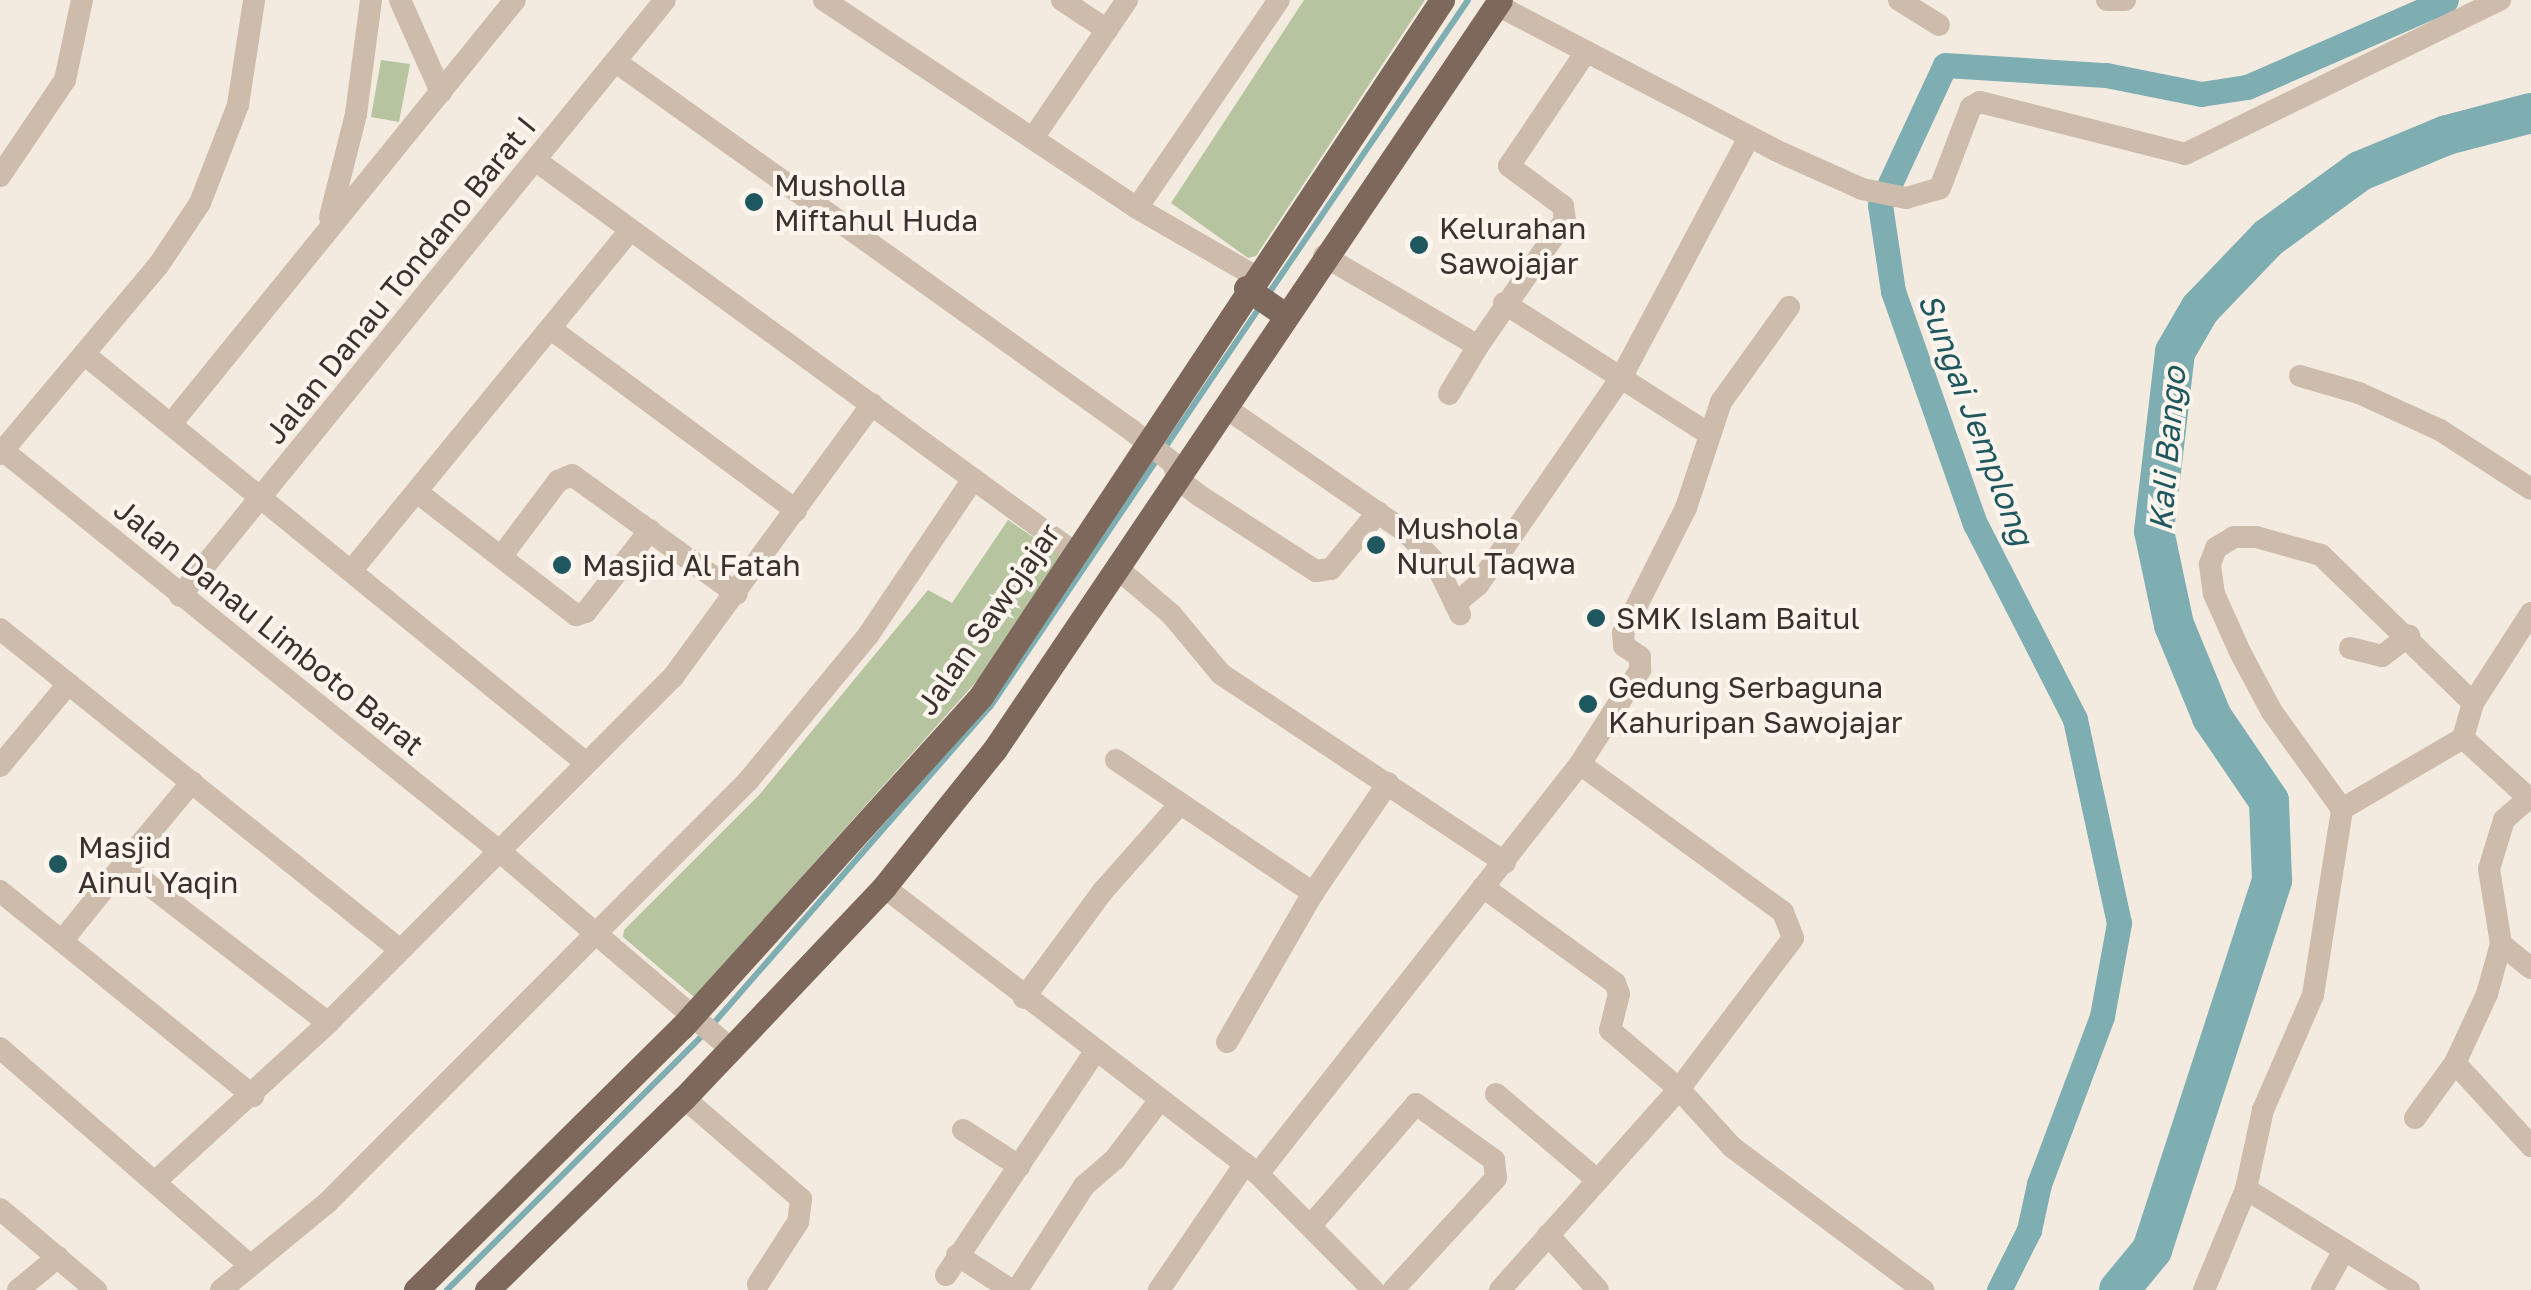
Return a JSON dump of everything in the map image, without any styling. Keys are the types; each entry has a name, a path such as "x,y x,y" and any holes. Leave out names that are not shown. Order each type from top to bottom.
{"main road":[{"name":"Jalan Sawojajar","path":"416,1290 711,1030 884,887 994,749 1063,608 1075,553 1148,445 1264,297 1442,0"},
{"name":"Jalan Sawojajar","path":"487,1290 684,1098 711,1030 981,696 1063,608 1118,569 1175,471 1226,408 1264,297 1324,256 1498,2"}],"street":[{"path":"0,176 65,80 82,0"},
{"path":"1,451 158,266 212,178 246,70 254,0"},
{"path":"326,230 356,114 372,0"},
{"path":"400,0 440,92"},
{"name":"Jalan Danau Tondano Barat I","path":"180,596 665,0"},
{"path":"824,0 1138,208 1264,297"},
{"path":"1062,0 1106,30"},
{"path":"1033,138 1127,0"},
{"path":"1138,208 1279,0"},
{"path":"1899,0 1939,25"},
{"path":"2107,0 2125,0"},
{"path":"1498,2 1750,137 1871,192 1906,198 1940,188 1972,107 1980,102 2184,154 2500,0"},
{"path":"171,424 440,92 503,6"},
{"path":"1449,394 1566,212 1510,172 1510,160 1586,52"},
{"path":"616,62 1148,445 1175,471 1316,571 1331,569 1378,512"},
{"path":"1226,408 1378,512 1435,562 1457,609 1478,585 1621,378 1750,137"},
{"path":"535,160 1075,553"},
{"path":"352,570 630,230"},
{"path":"1324,256 1478,346"},
{"path":"1504,303 1707,433"},
{"path":"1159,1290 1251,1168 1505,863 1580,764 1640,670 1640,657 1622,638 1701,472 1707,433 1733,379 1789,307"},
{"path":"550,329 796,510"},
{"path":"84,354 585,762"},
{"path":"2300,376 2359,392 2440,430 2531,488"},
{"path":"158,1179 253,1096 328,1023 691,657 872,404"},
{"name":"Jalan Danau Limboto Barat","path":"1,451 498,850 711,1030"},
{"path":"501,557 566,476 580,478 737,594"},
{"path":"221,1290 327,1203 598,934 804,714 869,634 973,479"},
{"path":"418,493 568,612 582,615 650,530"},
{"path":"2204,1290 2246,1189 2263,1110 2322,964 2342,809 2272,712 2240,652 2214,594 2210,564 2216,548 2234,537 2300,544 2321,555 2473,703"},
{"path":"1118,569 1171,614 1220,674 1505,863"},
{"path":"2342,809 2463,738 2473,703 2531,614"},
{"path":"0,629 400,949"},
{"path":"2350,648 2382,656 2408,636"},
{"path":"0,766 68,684"},
{"path":"2415,1118 2454,1063 2487,994 2501,944 2490,854 2504,820 2530,799 2463,738"},
{"path":"1116,760 1313,893"},
{"path":"1500,1290 1679,1089 1787,951 1791,926 1783,912 1693,842 1580,764"},
{"path":"62,941 192,782"},
{"path":"1227,1042 1313,893 1388,783"},
{"path":"1024,998 1103,891 1180,804"},
{"path":"123,865 328,1023"},
{"path":"884,887 1094,1053 1251,1168 1313,1223 1373,1290"},
{"path":"1484,887 1615,983 1619,994 1610,1030 1679,1089 1732,1146 1923,1290"},
{"path":"0,891 253,1096"},
{"path":"2501,944 2531,968"},
{"path":"0,1048 158,1179 250,1265"},
{"path":"1094,1053 951,1265 1014,1290 1084,1186 1115,1159 1159,1101"},
{"path":"2454,1063 2531,1146"},
{"path":"1496,1094 1596,1179"},
{"path":"684,1098 801,1200 798,1222 760,1288"},
{"path":"1313,1223 1416,1104 1494,1160 1496,1178 1393,1290"},
{"path":"963,1130 1018,1166"},
{"path":"2246,1189 2409,1290"},
{"path":"0,1210 96,1290"},
{"path":"1548,1235 1598,1290"},
{"path":"2322,1290 2344,1250"},
{"path":"18,1290 58,1257"}],"green space":[{"path":"1304,0 1425,0 1256,256 1248,258 1171,203"},
{"path":"381,60 410,64 399,122 371,117"},
{"path":"1008,520 1063,557 993,663 694,997 623,937 624,930 760,794 928,590 952,603"}],"waterway":[{"path":"1269,293 1468,0"},
{"name":"Sungai Jemplong","path":"1999,1290 2029,1230 2039,1184 2102,1016 2119,923 2075,719 1975,524 1893,291 1880,205 1945,65 2106,75 2201,94 2247,87 2446,0"},
{"name":"Kali Bango","path":"2119,1290 2152,1250 2272,880 2269,801 2212,717 2174,625 2154,531 2175,352 2200,309 2268,238 2360,171 2447,135 2531,113"},
{"path":"713,1024 990,707 1262,304"},
{"path":"447,1290 705,1033"}],"place":[{"name":"Musholla Miftahul Huda","path":"754,202"},
{"name":"Kelurahan Sawojajar","path":"1419,245"},
{"name":"Mushola Nurul Taqwa","path":"1376,545"},
{"name":"Masjid Al Fatah","path":"562,565"},
{"name":"SMK Islam Baitul","path":"1596,618"},
{"name":"Gedung Serbaguna Kahuripan Sawojajar","path":"1588,704"},
{"name":"Masjid Ainul Yaqin","path":"58,864"}]}
